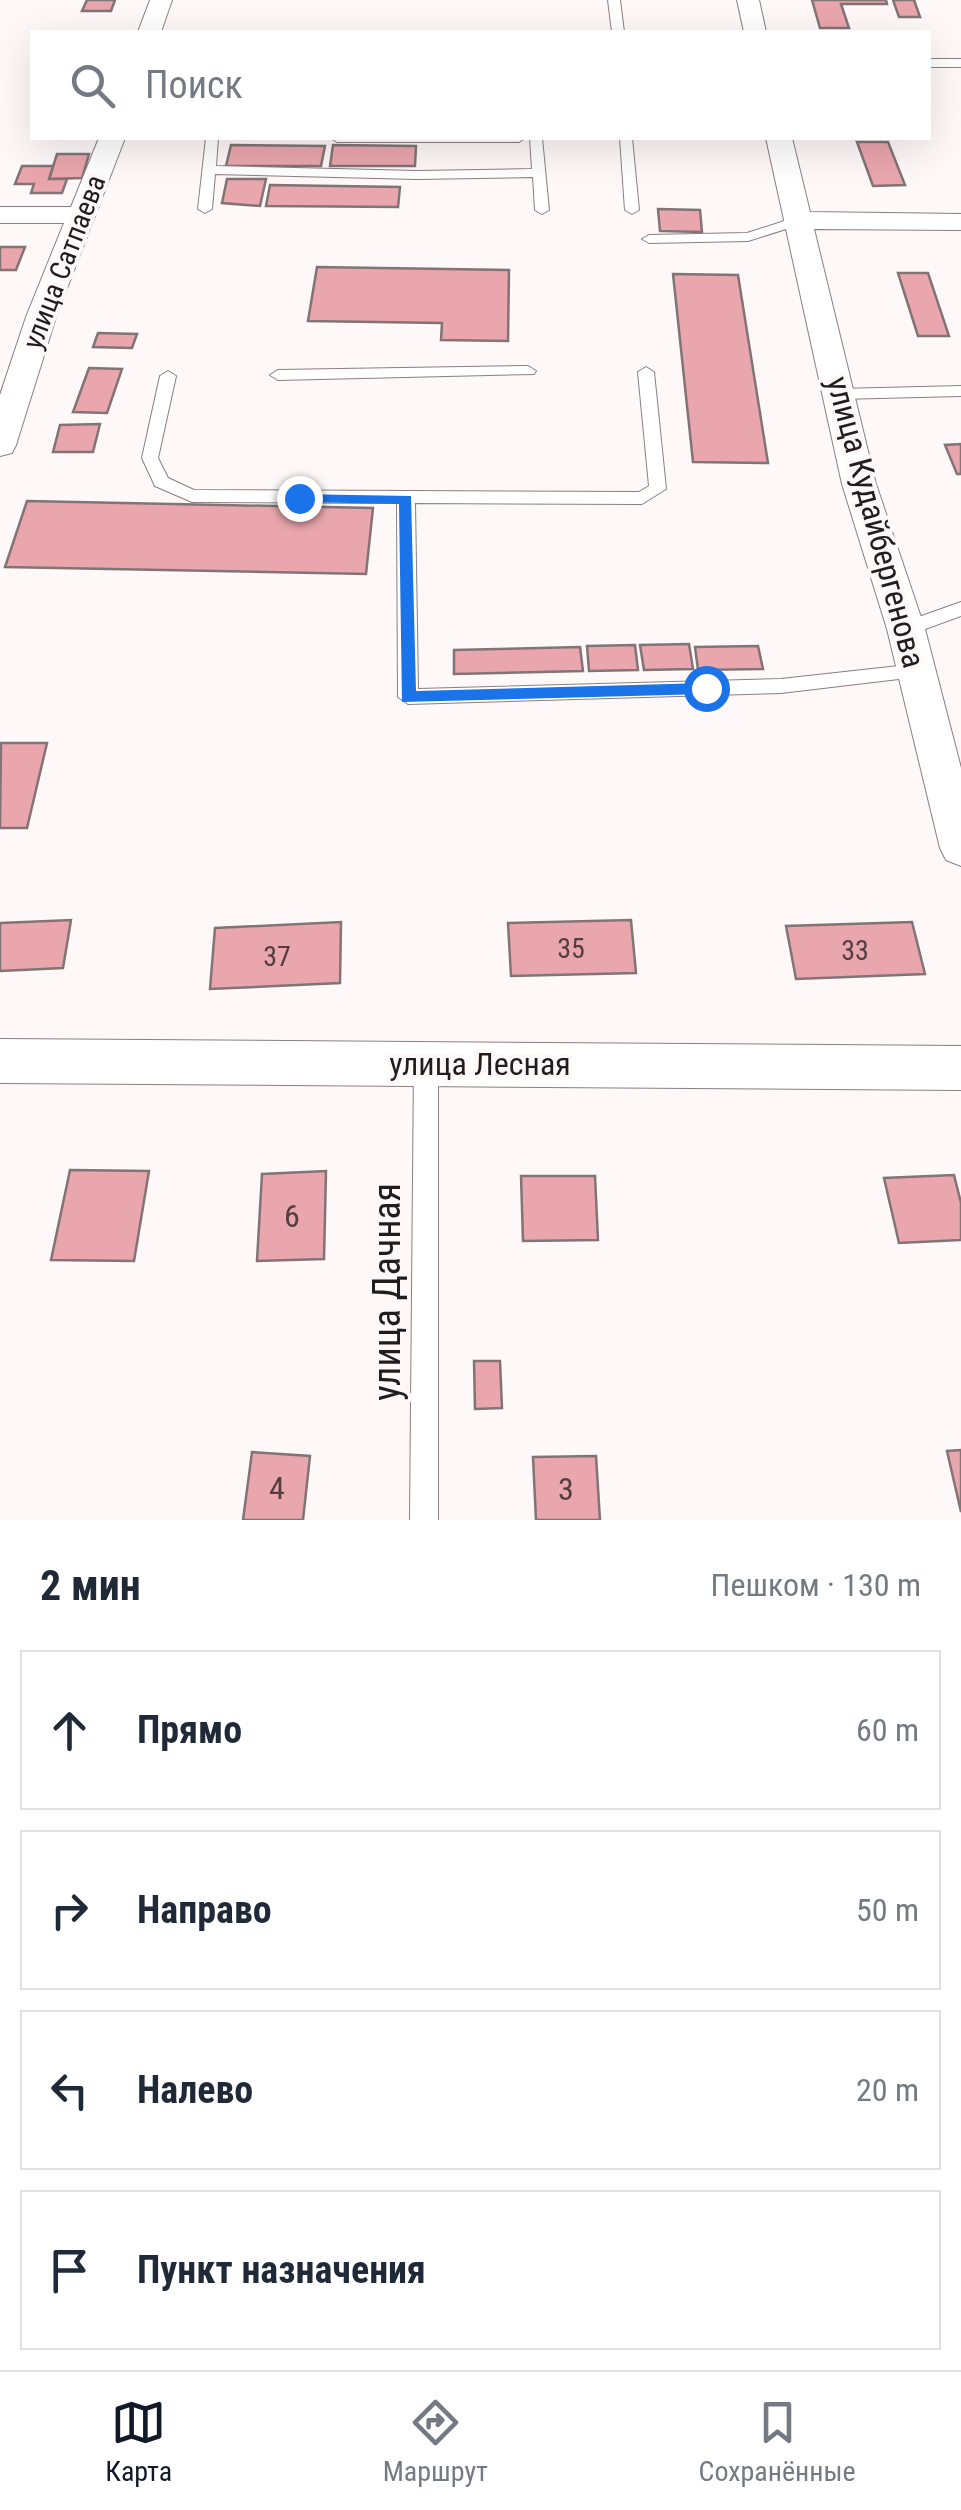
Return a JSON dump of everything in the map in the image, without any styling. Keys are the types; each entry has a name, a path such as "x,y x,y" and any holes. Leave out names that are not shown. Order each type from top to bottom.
{"street":[{"path":"151,30 161,0"},
{"path":"748,0 755,30"},
{"name":"улица Сатпаева","path":"0,445 41,317 111,140"},
{"name":"улица Кудайбергенова","path":"779,140 858,484 917,671 952,766 961,848"},
{"path":"0,215 81,215"},
{"path":"800,220 961,222"},
{"name":"улица Лесная","path":"0,1061 961,1068"}],"lane":[{"path":"614,0 618,30"},
{"path":"931,63 961,64"},
{"path":"204,209 212,140"},
{"path":"536,140 542,210"},
{"path":"626,140 632,210"},
{"path":"209,170 417,175 539,173"},
{"path":"648,239 748,237 800,220"},
{"path":"278,374 528,371"},
{"path":"168,376 150,458 161,482 192,496 642,498 658,490 646,372"},
{"path":"839,394 961,392"},
{"path":"406,499 408,697 782,686 917,671"},
{"path":"906,629 961,609"},
{"name":"улица Дачная","path":"424,1520 426,1064"}],"building":[{"path":"87,0 115,0 111,11 82,11"},
{"path":"812,0 886,0 887,4 841,4 849,28 820,28"},
{"path":"893,0 914,0 920,17 899,17"},
{"path":"857,142 888,142 905,185 873,186"},
{"path":"231,145 325,146 321,166 226,166"},
{"path":"333,145 416,146 415,166 330,166"},
{"path":"57,154 89,154 82,178 49,179"},
{"path":"22,166 53,166 49,179 67,179 62,193 31,193 34,184 15,184"},
{"path":"227,179 266,179 260,206 222,203"},
{"path":"270,185 400,187 398,207 266,206"},
{"path":"658,209 700,210 702,232 660,231"},
{"path":"0,247 25,247 16,270 0,270"},
{"path":"317,267 509,270 508,341 441,340 442,323 308,321"},
{"path":"898,273 928,273 949,336 918,336"},
{"path":"673,274 738,275 768,463 693,462"},
{"path":"98,333 137,334 132,348 93,347"},
{"path":"89,368 122,369 107,413 73,412"},
{"path":"100,424 93,452 53,452 60,425"},
{"path":"961,444 961,474 957,474 945,445"},
{"path":"27,501 373,508 366,574 5,567"},
{"path":"689,644 693,669 644,670 640,645"},
{"path":"635,645 638,670 589,671 587,646"},
{"path":"758,646 763,669 698,670 695,647"},
{"path":"580,647 583,671 454,674 454,650"},
{"path":"1,743 47,743 27,828 0,828"},
{"path":"71,920 63,968 0,971 0,923"},
{"path":"631,920 636,973 511,976 508,923"},
{"path":"341,922 340,983 210,989 215,928"},
{"path":"912,922 925,974 796,979 786,926"},
{"path":"70,1170 149,1171 134,1261 51,1260"},
{"path":"326,1171 324,1259 257,1261 262,1174"},
{"path":"954,1175 961,1203 961,1240 899,1243 884,1178"},
{"path":"521,1176 595,1176 598,1240 523,1241"},
{"path":"474,1361 500,1361 502,1408 475,1409"},
{"path":"961,1450 961,1512 947,1451"},
{"path":"252,1452 310,1456 303,1520 243,1520"},
{"path":"596,1456 600,1520 536,1520 533,1457"}],"route":[{"path":"299,498 406,499 408,697 706,688"}]}
